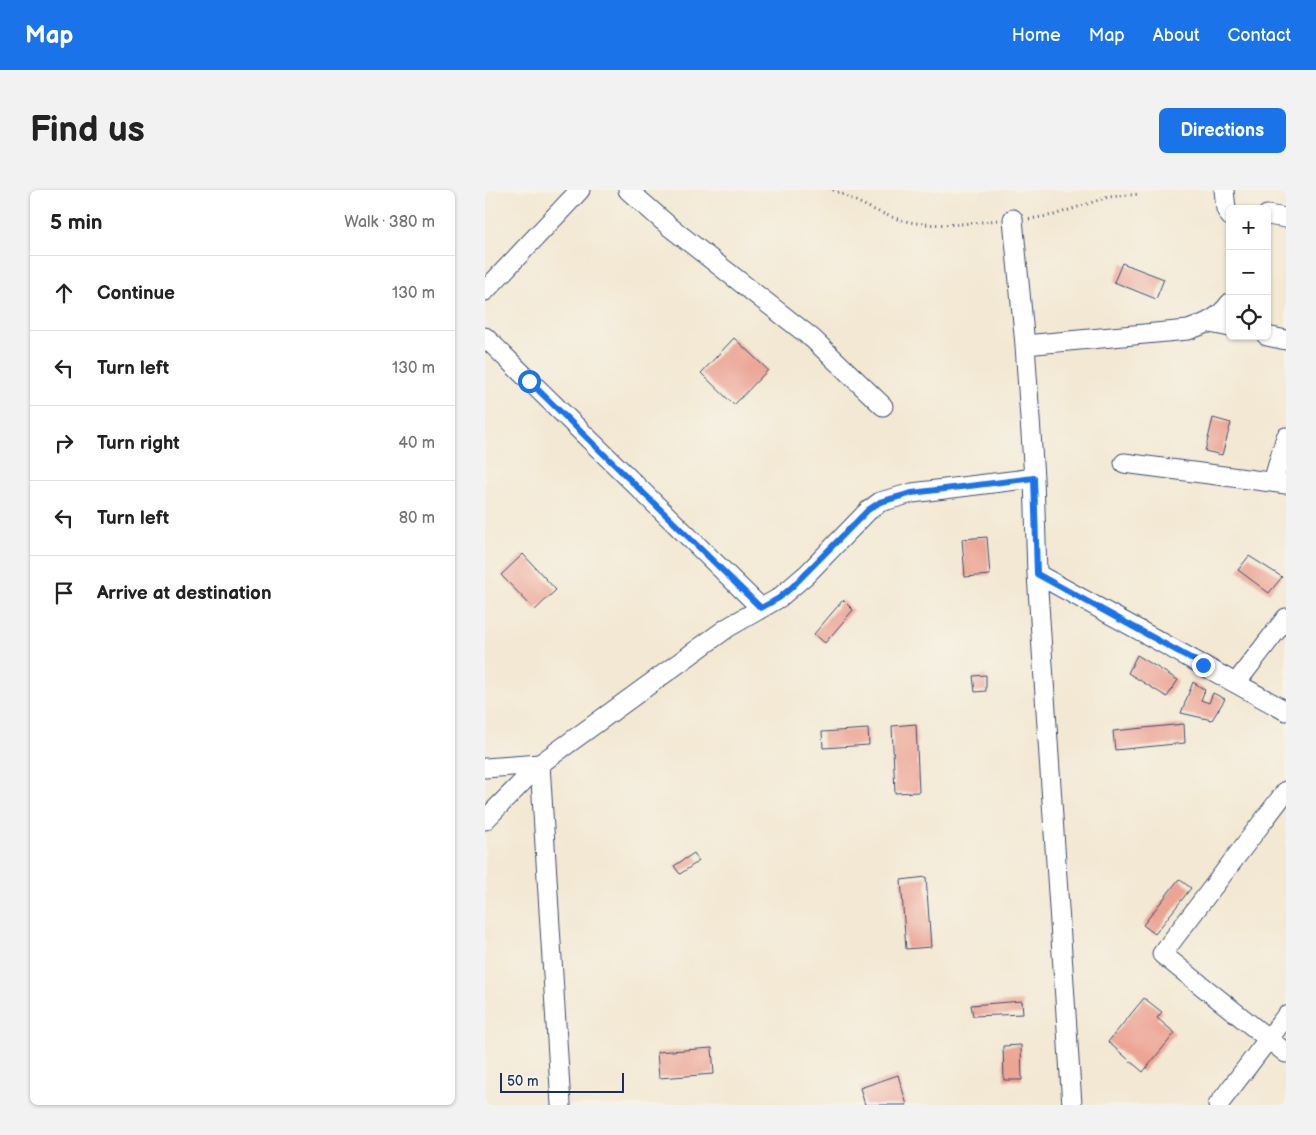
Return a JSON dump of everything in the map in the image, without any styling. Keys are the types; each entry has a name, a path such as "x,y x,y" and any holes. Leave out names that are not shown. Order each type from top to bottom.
{"street":[{"path":"485,291 580,190"},
{"path":"628,190 670,227 813,339 883,406"},
{"path":"1224,190 1228,205"},
{"path":"1271,216 1286,218"},
{"path":"1013,219 1025,345 1034,478 1037,574 1072,1105"},
{"path":"1025,345 1189,330 1209,323 1226,309"},
{"path":"1209,323 1226,326"},
{"path":"485,337 761,608"},
{"path":"1271,337 1286,340"},
{"path":"1124,463 1280,483 1286,437"},
{"path":"485,820 541,764 689,654 727,628 779,598 868,510 880,502 912,493 1034,478"},
{"path":"1037,574 1286,711"},
{"path":"1236,683 1286,618"},
{"path":"485,768 541,764"},
{"path":"541,764 561,1105"},
{"path":"1286,791 1161,954 1286,1053"},
{"path":"1219,1105 1286,1016"}],"path":[{"path":"833,190 901,220 932,224 1034,219 1054,215 1109,197 1140,194"}],"building":[{"path":"1122,263 1164,279 1156,299 1114,282"},
{"path":"734,338 768,370 734,405 701,373"},
{"path":"1213,418 1231,423 1222,455 1205,451"},
{"path":"987,537 990,575 965,577 962,539"},
{"path":"523,554 556,590 535,610 501,575"},
{"path":"1249,556 1282,577 1269,593 1238,570"},
{"path":"843,600 853,610 825,643 814,634"},
{"path":"1137,655 1178,680 1167,697 1128,673"},
{"path":"986,675 986,691 975,692 973,676"},
{"path":"1193,682 1205,690 1201,700 1209,703 1213,693 1225,699 1212,720 1181,713"},
{"path":"916,724 919,792 895,793 892,726"},
{"path":"1184,724 1185,743 1115,750 1113,731"},
{"path":"868,729 869,745 823,748 822,732"},
{"path":"694,853 699,861 680,874 674,866"},
{"path":"926,877 931,947 906,949 901,880"},
{"path":"1179,879 1191,888 1155,934 1143,925"},
{"path":"1144,998 1162,1012 1157,1018 1175,1033 1143,1072 1108,1042"},
{"path":"1022,1001 1023,1014 973,1016 971,1005"},
{"path":"1021,1045 1022,1080 1004,1080 1003,1046"},
{"path":"712,1048 714,1074 659,1078 657,1052"},
{"path":"898,1075 907,1105 865,1105 860,1088"}],"route":[{"path":"529,381 761,608 779,598 807,574 868,510 880,502 895,496 912,493 1034,478 1037,574 1203,665"}]}
